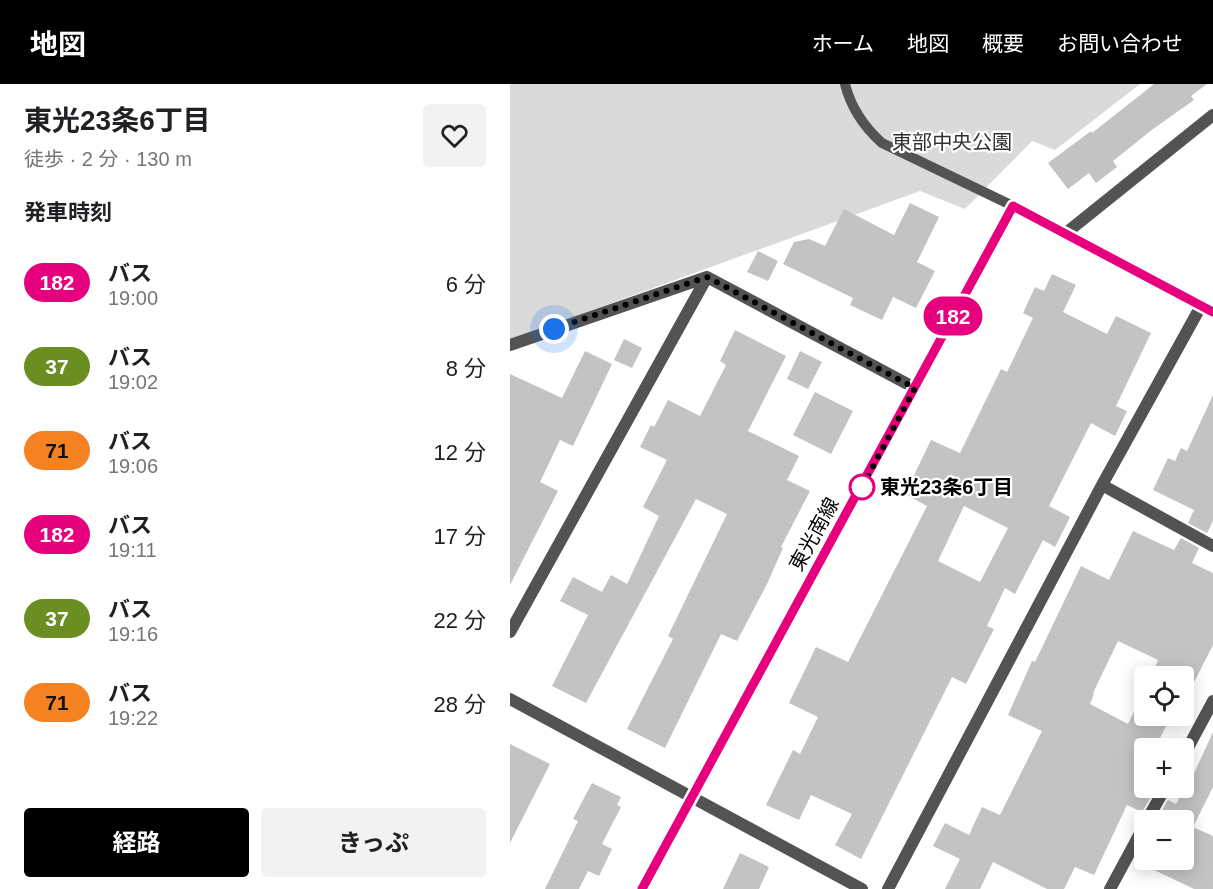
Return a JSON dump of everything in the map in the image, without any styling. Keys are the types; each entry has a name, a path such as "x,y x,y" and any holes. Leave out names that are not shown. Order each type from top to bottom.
{"street":[{"path":"1066,233 1213,115"},
{"path":"1013,206 1213,312"},
{"name":"東光南線","path":"642,889 1013,206"},
{"path":"510,632 707,277"},
{"path":"510,345 707,277 915,388"},
{"path":"888,889 1102,485 1201,306"},
{"path":"1102,485 1213,546"},
{"path":"510,699 862,889"},
{"path":"1193,738 1213,700"},
{"path":"1110,889 1134,845"}],"lane":[{"path":"845,84 852,106 859,118 868,131 882,142 1013,206"}],"green space":[{"name":"東部中央公園","path":"510,84 1140,84 1055,150 1032,141 965,209 920,191 510,340"}],"building":[{"path":"1154,84 1207,84 1191,96 1194,100 1113,161 1117,167 1096,183 1089,173 1068,189 1048,163 1091,131 1092,133"},
{"path":"910,203 939,217 917,262 935,271 916,308 893,297 882,320 850,305 853,298 783,264 794,242 809,239 825,246 844,209 894,235"},
{"path":"758,251 778,261 768,281 747,272"},
{"path":"1052,274 1076,285 1063,312 1107,334 1116,316 1151,333 1116,406 1127,411 1115,436 1091,423 1049,506 1070,517 1055,547 1043,540 1015,594 1005,588 987,626 994,629 966,684 952,677 861,859 835,845 852,814 811,795 799,820 766,805 793,750 800,754 818,717 789,703 816,647 848,662 927,506 905,494 931,440 960,453 1001,369 1007,372 1033,318 1023,313 1035,287 1044,291","holes":["964,506 1008,528 980,582 938,561"]},
{"path":"735,330 786,356 748,431 799,456 787,480 810,491 781,547 783,548 767,584 737,641 721,634 665,748 627,729 673,639 668,636 727,514 696,499 586,703 552,686 588,615 560,601 573,577 602,592 611,575 627,584 659,516 643,507 667,460 640,447 651,425 654,427 668,400 700,416 726,365 720,361"},
{"path":"624,339 642,348 632,368 614,360"},
{"path":"585,351 612,364 573,446 560,440 540,482 558,491 510,585 510,374 562,398"},
{"path":"800,351 822,362 808,389 787,379"},
{"path":"815,392 853,411 831,454 793,435"},
{"path":"1213,395 1213,521 1207,533 1188,523 1194,510 1153,490 1168,458 1175,461 1181,448 1187,451"},
{"path":"1133,531 1174,550 1181,538 1199,548 1192,563 1213,573 1213,645 1194,682 1194,666 1155,666 1158,660 1118,641 1093,693 1090,704 1128,724 1134,711 1134,726 1166,726 1160,738 1134,738 1134,798 1150,798 1143,810 1127,805 1094,875 1075,867 1064,889 1047,889 993,862 980,889 945,889 960,859 933,846 945,823 969,835 982,807 1000,815 1042,731 1008,715 1032,661 1035,662 1081,566 1109,580"},
{"path":"1213,732 1213,787 1194,825 1194,810 1162,810 1168,800 1176,804 1180,798 1194,798 1194,773"},
{"path":"510,744 550,764 510,843"},
{"path":"592,783 621,797 617,805 621,807 602,844 612,849 599,876 588,871 579,889 545,889 578,821 573,819"},
{"path":"1194,827 1213,836 1213,889 1194,889 1154,870 1194,870"},
{"path":"740,853 769,867 759,889 723,889"}],"bus line":[{"name":"182","path":"642,889 1013,206 1213,312"}],"place":[{"name":"東光23条6丁目","path":"862,487"}],"route":[{"path":"554,329 707,277 915,388 862,487"}]}
